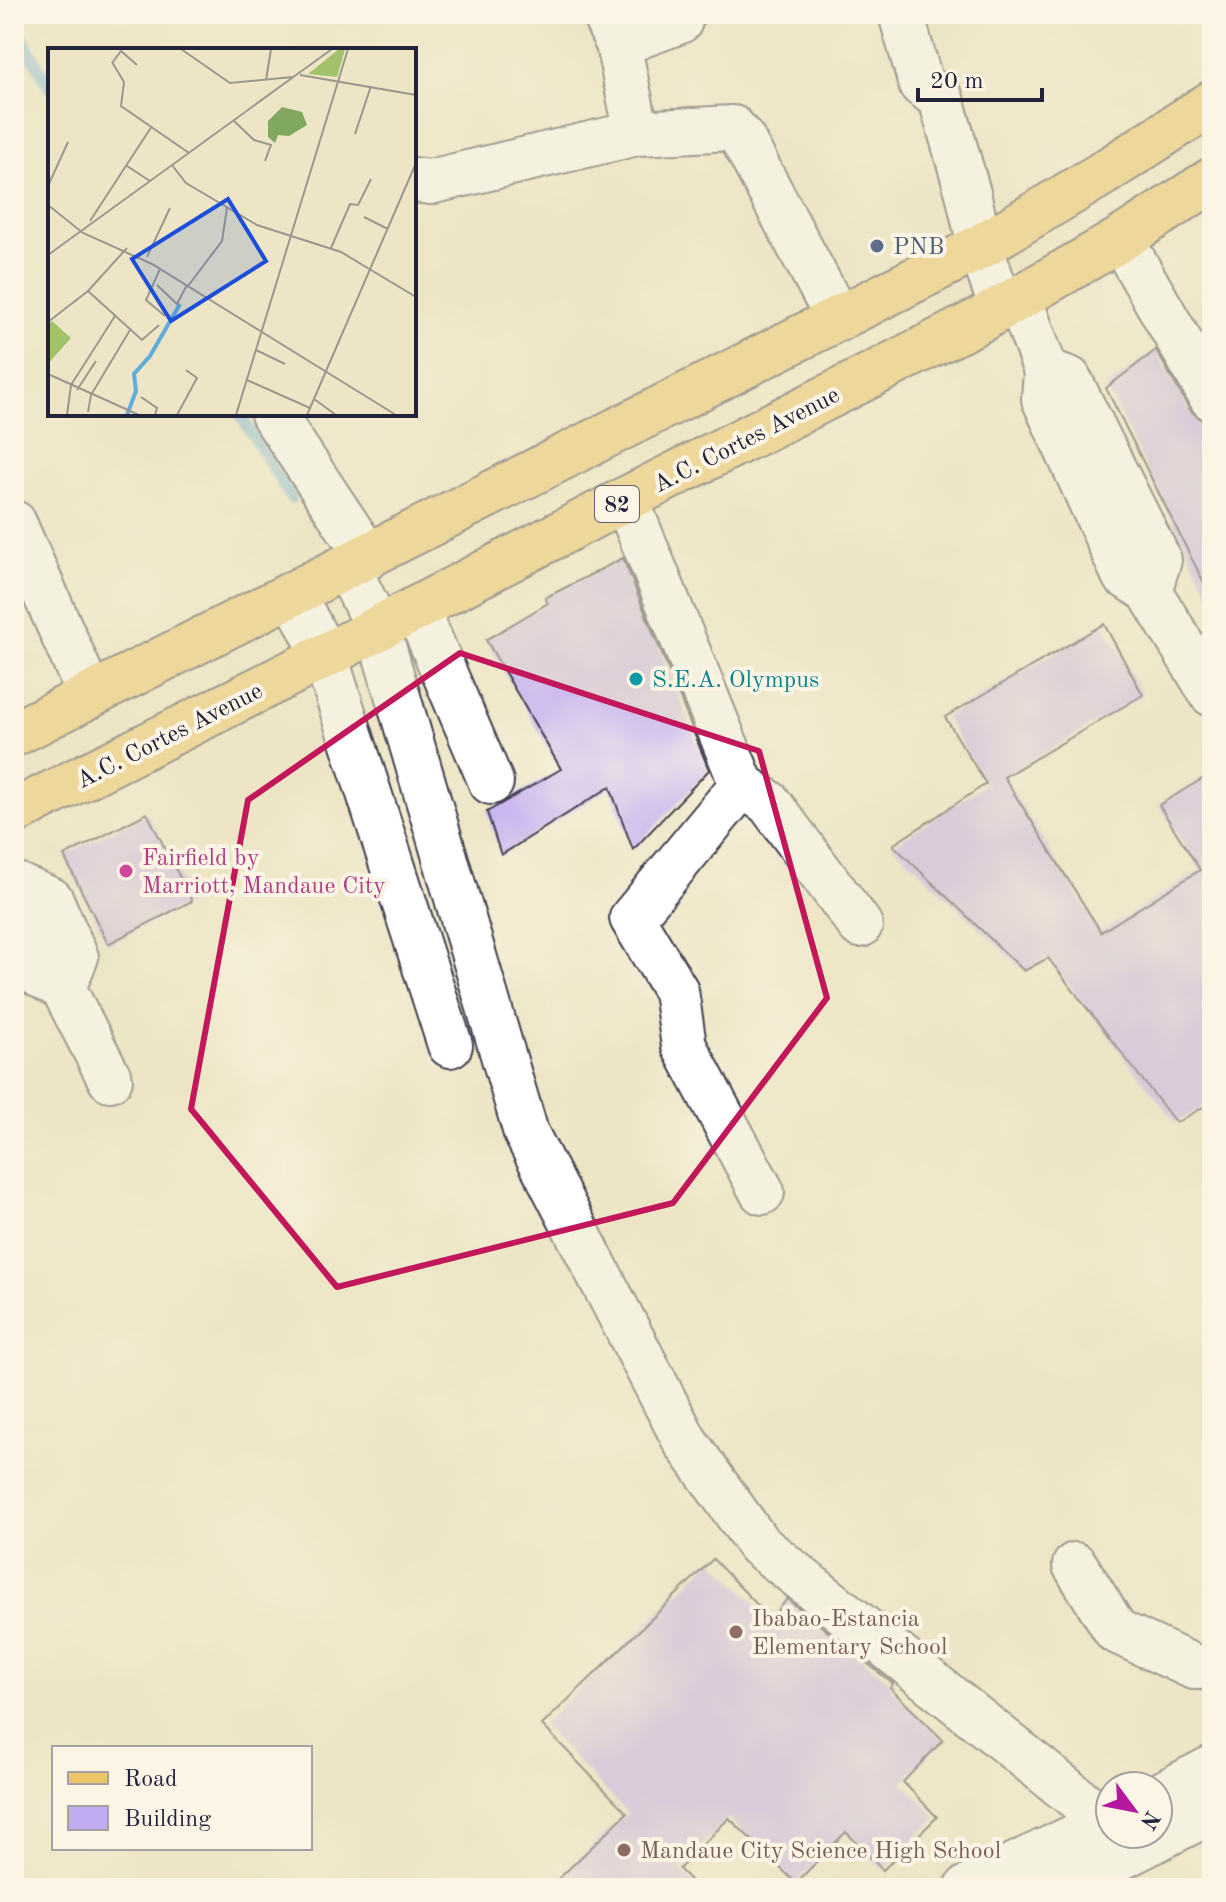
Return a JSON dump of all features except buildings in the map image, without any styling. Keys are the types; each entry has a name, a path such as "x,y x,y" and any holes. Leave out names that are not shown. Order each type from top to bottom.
{"main road":[{"path":"14,734 980,247 1212,103"},
{"name":"A.C. Cortes Avenue","path":"14,812 378,629 1011,303 1121,239 1212,180"}],"street":[{"path":"901,14 921,84 941,99 980,247 1046,371 1069,379 1083,445 1159,560 1149,591 1212,694"},
{"path":"637,133 611,29 680,21"},
{"path":"416,180 430,182 637,133 733,128 743,140 838,319"},
{"path":"1121,239 1212,398"},
{"path":"274,416 358,562 526,1133 685,1441 759,1545 1094,1810"},
{"path":"626,499 742,785 769,803 860,925"},
{"path":"14,523 90,696"},
{"path":"293,594 325,656 450,1045"},
{"path":"417,609 491,782"},
{"path":"742,785 632,918 676,991 684,1046 762,1192"},
{"path":"15,897 51,900 76,957 63,988 110,1079"},
{"path":"1075,1565 1116,1631 1194,1667 1212,1667"},
{"path":"1174,1788 1212,1768"},
{"path":"1060,1888 1212,1811"},
{"path":"967,1888 1094,1828"}],"highlighted area":[{"path":"460,653 759,751 827,998 673,1203 337,1287 191,1109 248,800"}],"waterway":[{"path":"14,23 48,84"},
{"path":"241,416 291,498"}],"place":[{"name":"PNB","path":"877,246"},
{"name":"S.E.A. Olympus","path":"636,679"},
{"name":"Fairfield by Marriott, Mandaue City","path":"126,871"},
{"name":"Ibabao-Estancia Elementary School","path":"736,1632"},
{"name":"Mandaue City Science High School","path":"624,1850"}]}
